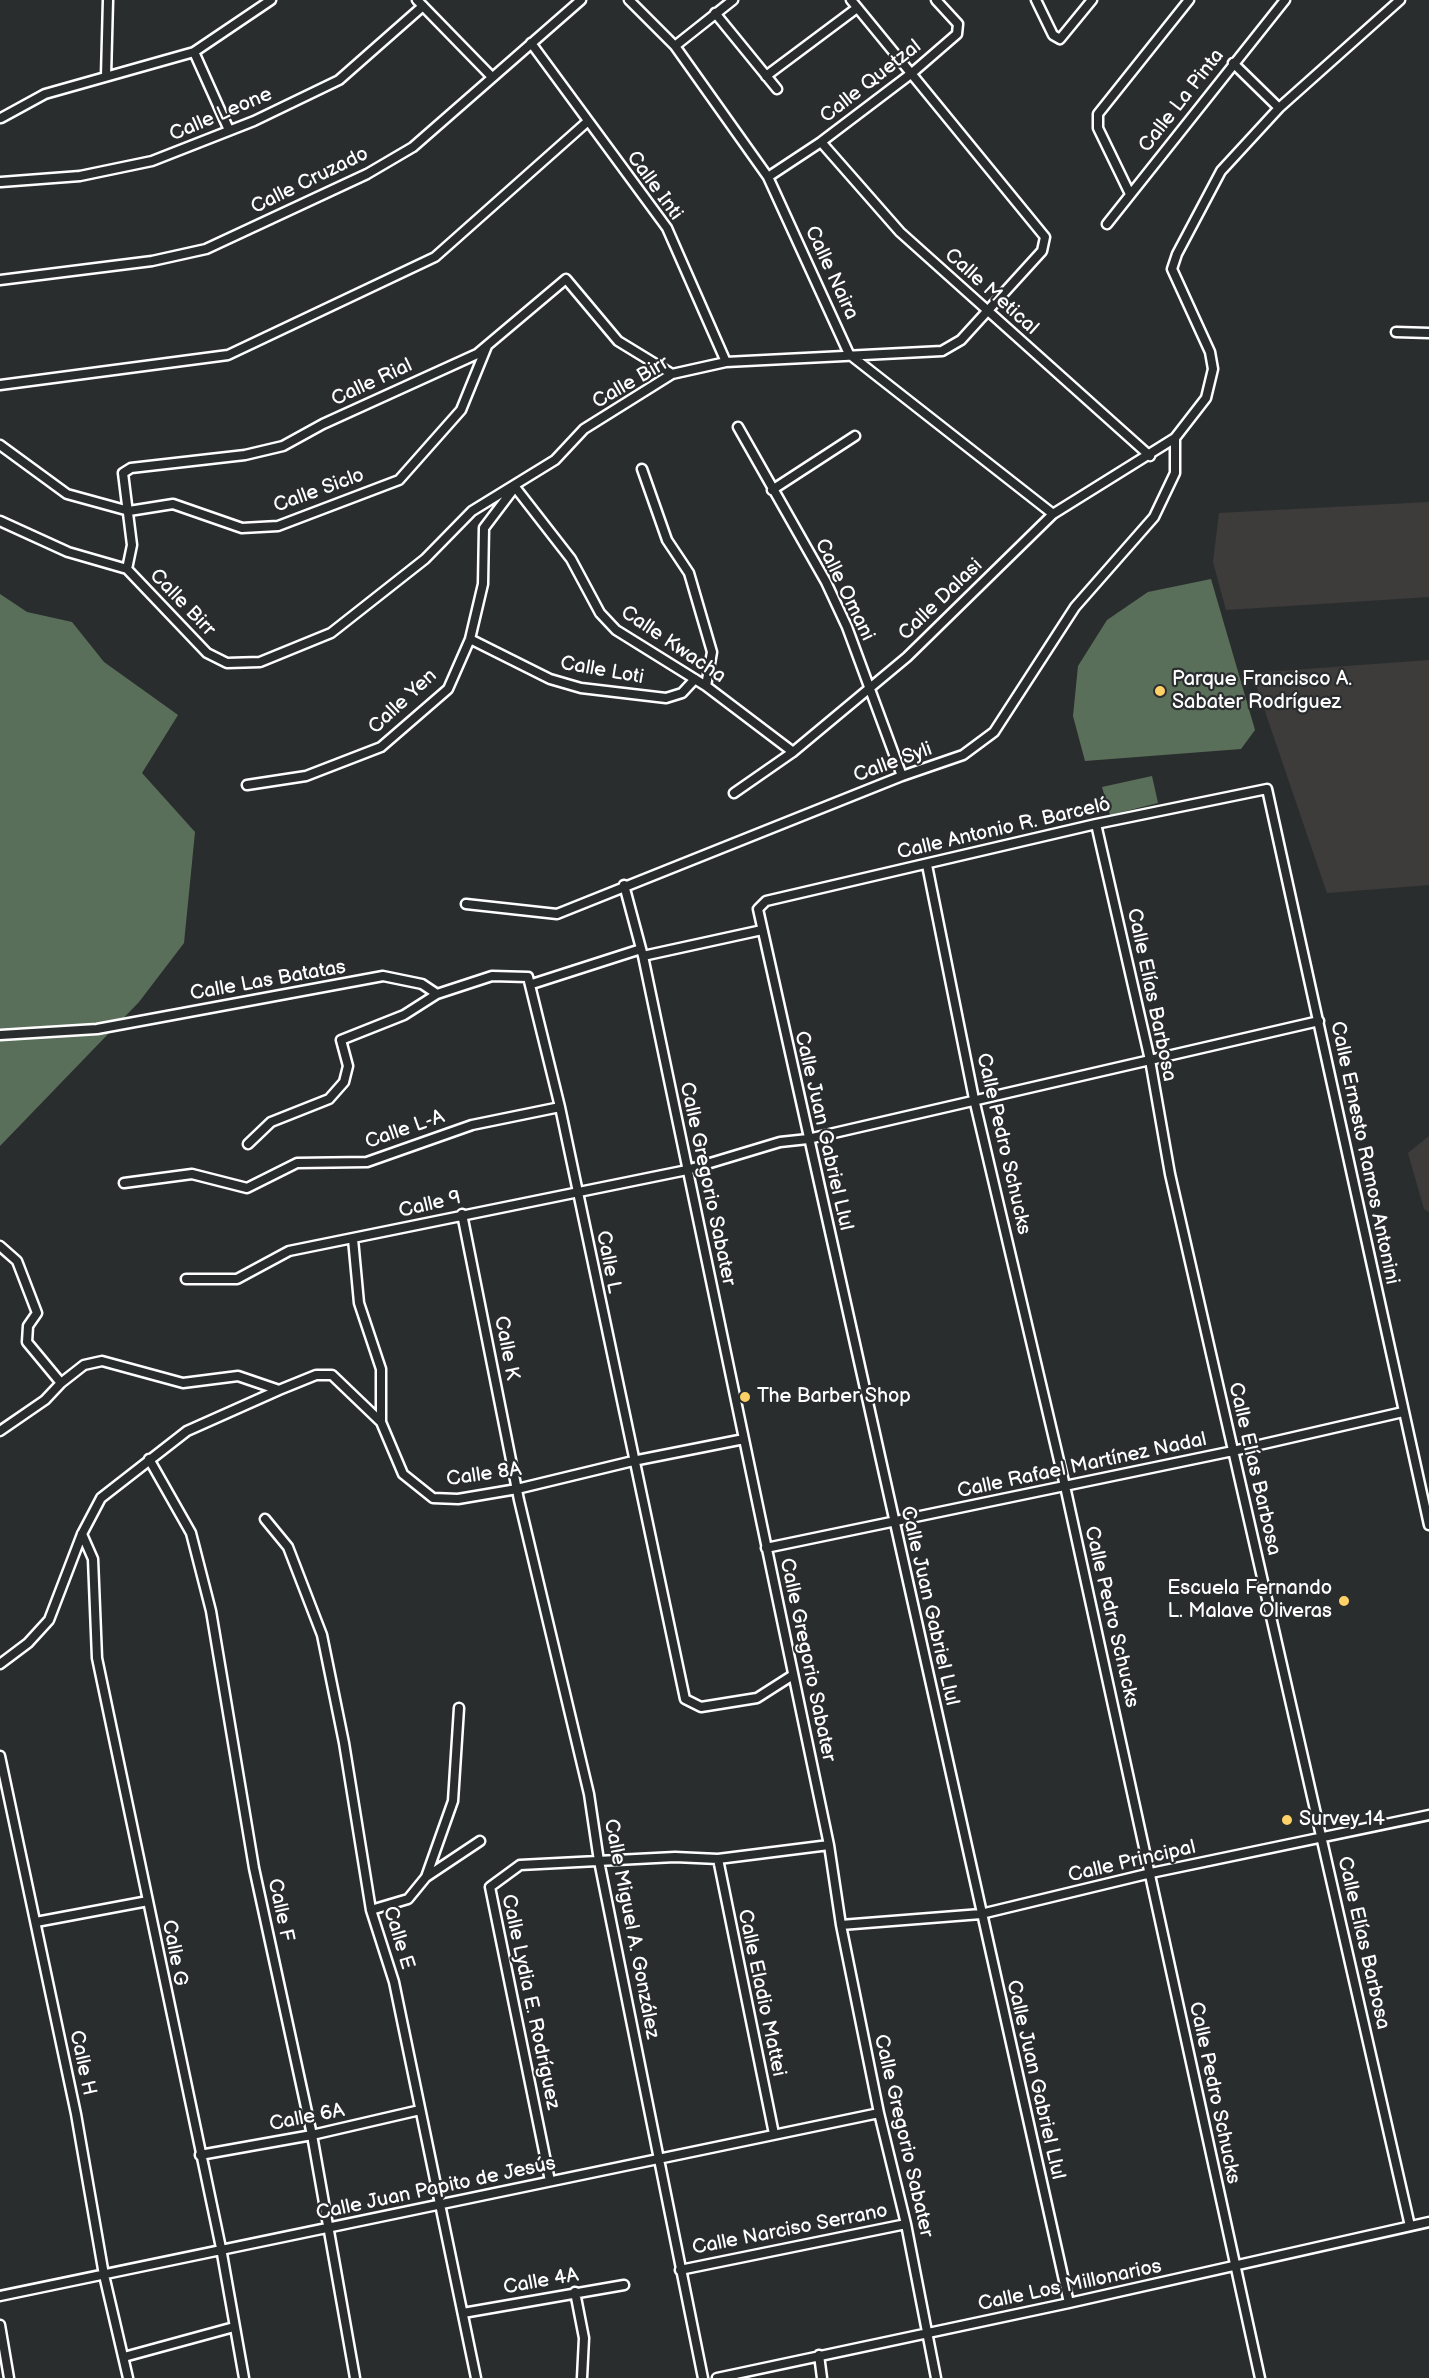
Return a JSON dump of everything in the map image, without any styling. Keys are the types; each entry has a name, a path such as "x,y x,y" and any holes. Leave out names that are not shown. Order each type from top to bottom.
{"street":[{"path":"106,76 108,0"},
{"path":"1,118 45,94 194,52 271,0"},
{"name":"Calle Cruzado","path":"0,280 152,261 206,249 366,174 413,147 581,0"},
{"name":"Calle Naira","path":"629,0 675,46 768,177 849,354 1053,514"},
{"path":"675,46 732,0"},
{"name":"Calle Birr","path":"0,521 69,552 127,569 207,653 227,663 260,662 331,633 425,559 472,512 555,460 584,429 672,374 726,362 942,351 961,340 1042,251 1045,237 851,0"},
{"name":"Calle Quetzal","path":"768,177 821,142 912,73 957,34 958,24 936,0"},
{"path":"1036,0 1053,35 1060,39 1092,0"},
{"path":"1130,194 1098,128 1098,114 1189,0"},
{"name":"Calle La Pinta","path":"1107,224 1285,0"},
{"name":"Calle Dalasi","path":"734,793 793,752 907,657 1053,514 1150,456 1175,438 1206,398 1213,369 1210,352 1172,269 1177,254 1221,171 1279,108 1400,0"},
{"path":"420,3 492,76"},
{"name":"Calle Leone","path":"2,182 80,176 152,161 229,130 339,80 420,3"},
{"path":"766,76 858,8"},
{"path":"715,13 777,89"},
{"name":"Calle Inti","path":"531,43 667,228 726,362"},
{"path":"194,52 229,130"},
{"path":"1233,63 1279,108"},
{"path":"0,385 228,355 435,257 587,122"},
{"name":"Calle Metical","path":"821,142 900,232 1150,456"},
{"name":"Calle Rial","path":"127,569 132,544 123,473 131,468 245,455 283,446 323,424 477,354 566,279 618,341 672,374"},
{"path":"1396,332 1429,333"},
{"name":"Calle Siclo","path":"0,445 67,494 129,511 172,504 242,528 278,526 399,480 461,410 487,345"},
{"name":"Calle Omani","path":"738,427 826,582 870,686 902,776"},
{"path":"772,490 855,436"},
{"name":"Calle Syli","path":"466,904 557,914 624,885 902,776 963,755 994,732 1075,607 1154,517 1175,473 1175,438"},
{"path":"642,469 667,540 689,573 712,652 706,686"},
{"name":"Calle Yen","path":"247,785 306,776 381,747 448,688 470,639 483,584 484,528 515,487"},
{"name":"Calle Kwacha","path":"515,487 571,559 600,613 616,630 695,678 793,752"},
{"name":"Calle Loti","path":"470,639 550,680 581,688 666,698 682,693 695,678"},
{"name":"Calle Antonio R. Barceló","path":"759,915 758,909 766,901 1096,824 1267,789"},
{"name":"Calle Ernesto Ramos Antonini","path":"1267,789 1429,1525"},
{"name":"Calle Elías Barbosa","path":"1096,824 1150,1060 1170,1174 1410,2226"},
{"name":"Calle Pedro Schucks","path":"927,865 974,1099 1065,1486 1260,2378"},
{"name":"Calle Gregorio Sabater","path":"624,885 631,919 642,953 744,1439 828,1845 841,1925 879,2113 906,2224 936,2378"},
{"name":"Calle Juan Gabriel Llul","path":"759,915 1069,2303"},
{"path":"249,1144 271,1122 329,1099 344,1082 348,1065 342,1040 404,1015 438,994 492,976 528,977 532,984 642,953 762,930"},
{"name":"Calle Las Batatas","path":"0,1035 98,1029 383,976 422,984 438,994"},
{"name":"Calle L","path":"532,984 685,1699 701,1707 757,1698 793,1675"},
{"name":"Calle 9","path":"186,1279 237,1279 289,1251 687,1170 780,1142 808,1139 974,1099 1319,1022"},
{"name":"Calle L-A","path":"124,1183 192,1174 247,1188 297,1163 367,1162 472,1125 560,1107"},
{"name":"Calle K","path":"462,1214 517,1489"},
{"name":"Calle 8A","path":"353,1239 359,1303 381,1369 381,1422 403,1474 433,1498 458,1499 517,1489 633,1461 744,1439"},
{"path":"0,1246 16,1262 37,1313 28,1326 27,1342 61,1383"},
{"path":"0,1431 45,1400 61,1383 84,1365 102,1361 183,1383 238,1376 279,1390"},
{"path":"0,1664 28,1643 49,1620 82,1534 101,1498 187,1431 316,1375 332,1375 381,1422"},
{"name":"Calle Rafael Martínez Nadal","path":"766,1548 1233,1451 1403,1412"},
{"name":"Calle F","path":"149,1459 191,1533 211,1611 254,1868 312,2135 355,2378"},
{"name":"Calle Miguel A. González","path":"517,1489 589,1794 598,1862 703,2378"},
{"name":"Calle E","path":"265,1519 288,1547 322,1635 344,1743 371,1910 394,1982 476,2378"},
{"name":"Calle G","path":"82,1534 93,1559 97,1658 221,2248 244,2378"},
{"path":"426,1877 453,1801 459,1708"},
{"name":"Calle H","path":"0,1756 76,2114 104,2275 128,2378"},
{"name":"Calle Principal","path":"841,1925 981,1914 1151,1874 1429,1815"},
{"path":"371,1910 408,1899 426,1877 480,1841"},
{"name":"Calle Lydia E. Rodríguez","path":"550,2181 490,1887 520,1865 675,1857 718,1859 828,1845"},
{"name":"Calle Eladio Mattei","path":"718,1859 774,2134"},
{"path":"36,1922 148,1901"},
{"name":"Calle 6A","path":"200,2155 312,2135 420,2110"},
{"name":"Calle Juan Papito de Jesús","path":"0,2296 221,2248 328,2230 440,2204 879,2113"},
{"name":"Calle Los Millonarios","path":"717,2378 1234,2267 1429,2222"},
{"name":"Calle Narciso Serrano","path":"680,2270 906,2224"},
{"name":"Calle 4A","path":"463,2313 624,2285"},
{"path":"574,2292 585,2338 582,2378"},
{"path":"0,2325 9,2378"},
{"path":"124,2357 234,2327"},
{"path":"819,2355 822,2378"}],"shaded area":[{"path":"1429,502 1429,597 1226,610 1213,562 1219,513"},
{"path":"1429,660 1429,885 1327,893 1252,673"},
{"path":"1429,1136 1429,1212 1424,1209 1408,1153"}],"green space":[{"name":"Parque Francisco A. Sabater Rodríguez","path":"1211,579 1255,730 1241,749 1085,761 1073,716 1078,666 1107,620 1148,592"},
{"path":"0,594 27,612 72,622 104,662 178,715 142,773 195,832 184,943 139,1002 0,1146"},
{"path":"1152,776 1158,803 1110,815 1102,787"}],"place":[{"name":"Parque Francisco A. Sabater Rodríguez","path":"1160,691"},
{"name":"The Barber Shop","path":"745,1397"},
{"name":"Escuela Fernando L. Malave Oliveras","path":"1344,1601"},
{"name":"Survey 14","path":"1287,1820"}]}
